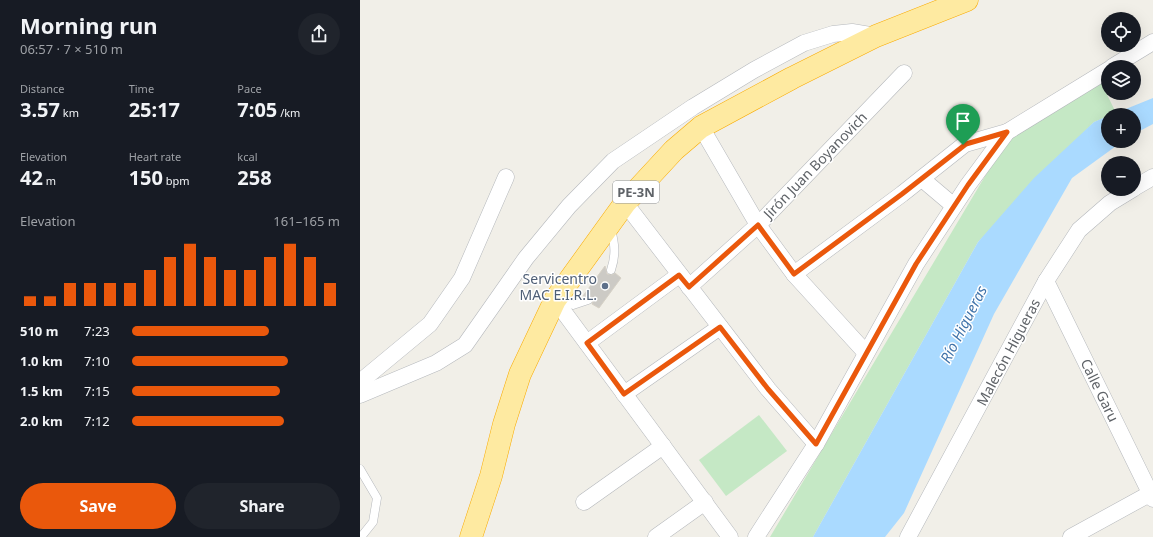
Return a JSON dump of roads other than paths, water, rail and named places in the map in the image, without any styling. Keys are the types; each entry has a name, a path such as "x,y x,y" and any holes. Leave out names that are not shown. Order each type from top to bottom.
{"highway":[{"name":"PE-3N","path":"471,537 491,476 504,424 520,374 555,300 625,203 674,150 701,127 792,78 876,36 967,0"}],"street":[{"path":"360,395 436,363 465,345 526,258 569,206 613,161 693,107 754,70 804,44 833,34 852,32 876,36"},
{"path":"1123,60 1153,42"},
{"name":"Jirón Juan Boyanovich","path":"587,343 684,281 758,225 904,73"},
{"path":"794,274 922,179 968,142 1007,132 1101,74"},
{"path":"701,127 758,225 794,274 866,353"},
{"path":"756,537 816,444 916,264 954,206 1007,132"},
{"path":"360,382 430,324 462,278 506,177"},
{"name":"Malecón Higueras","path":"1141,185 1153,177"},
{"path":"922,179 954,206"},
{"name":"Malecón Higueras","path":"908,537 1046,281 1079,230 1110,203 1122,196"},
{"path":"625,203 768,389 816,444"},
{"name":"Calle Garu","path":"1046,281 1152,495"},
{"path":"555,300 730,537"},
{"path":"624,394 720,327"},
{"path":"584,502 663,446"},
{"path":"1072,537 1152,495"},
{"path":"656,537 705,502"}],"lane":[{"path":"610,225 615,246 615,259 611,270"},
{"path":"555,300 573,305 588,300"},
{"path":"360,469 377,498 373,522 361,537"}],"water":[{"path":"1153,98 1153,124 1141,130 1141,108 1128,108"},
{"name":"Río Higueras","path":"1101,119 1101,148 1113,148 1072,178 994,314 904,513 885,537 813,537 978,242 1034,178 1094,122"}],"place":[{"name":"Servicentro MAC E.I.R.L.","path":"605,286"}]}
